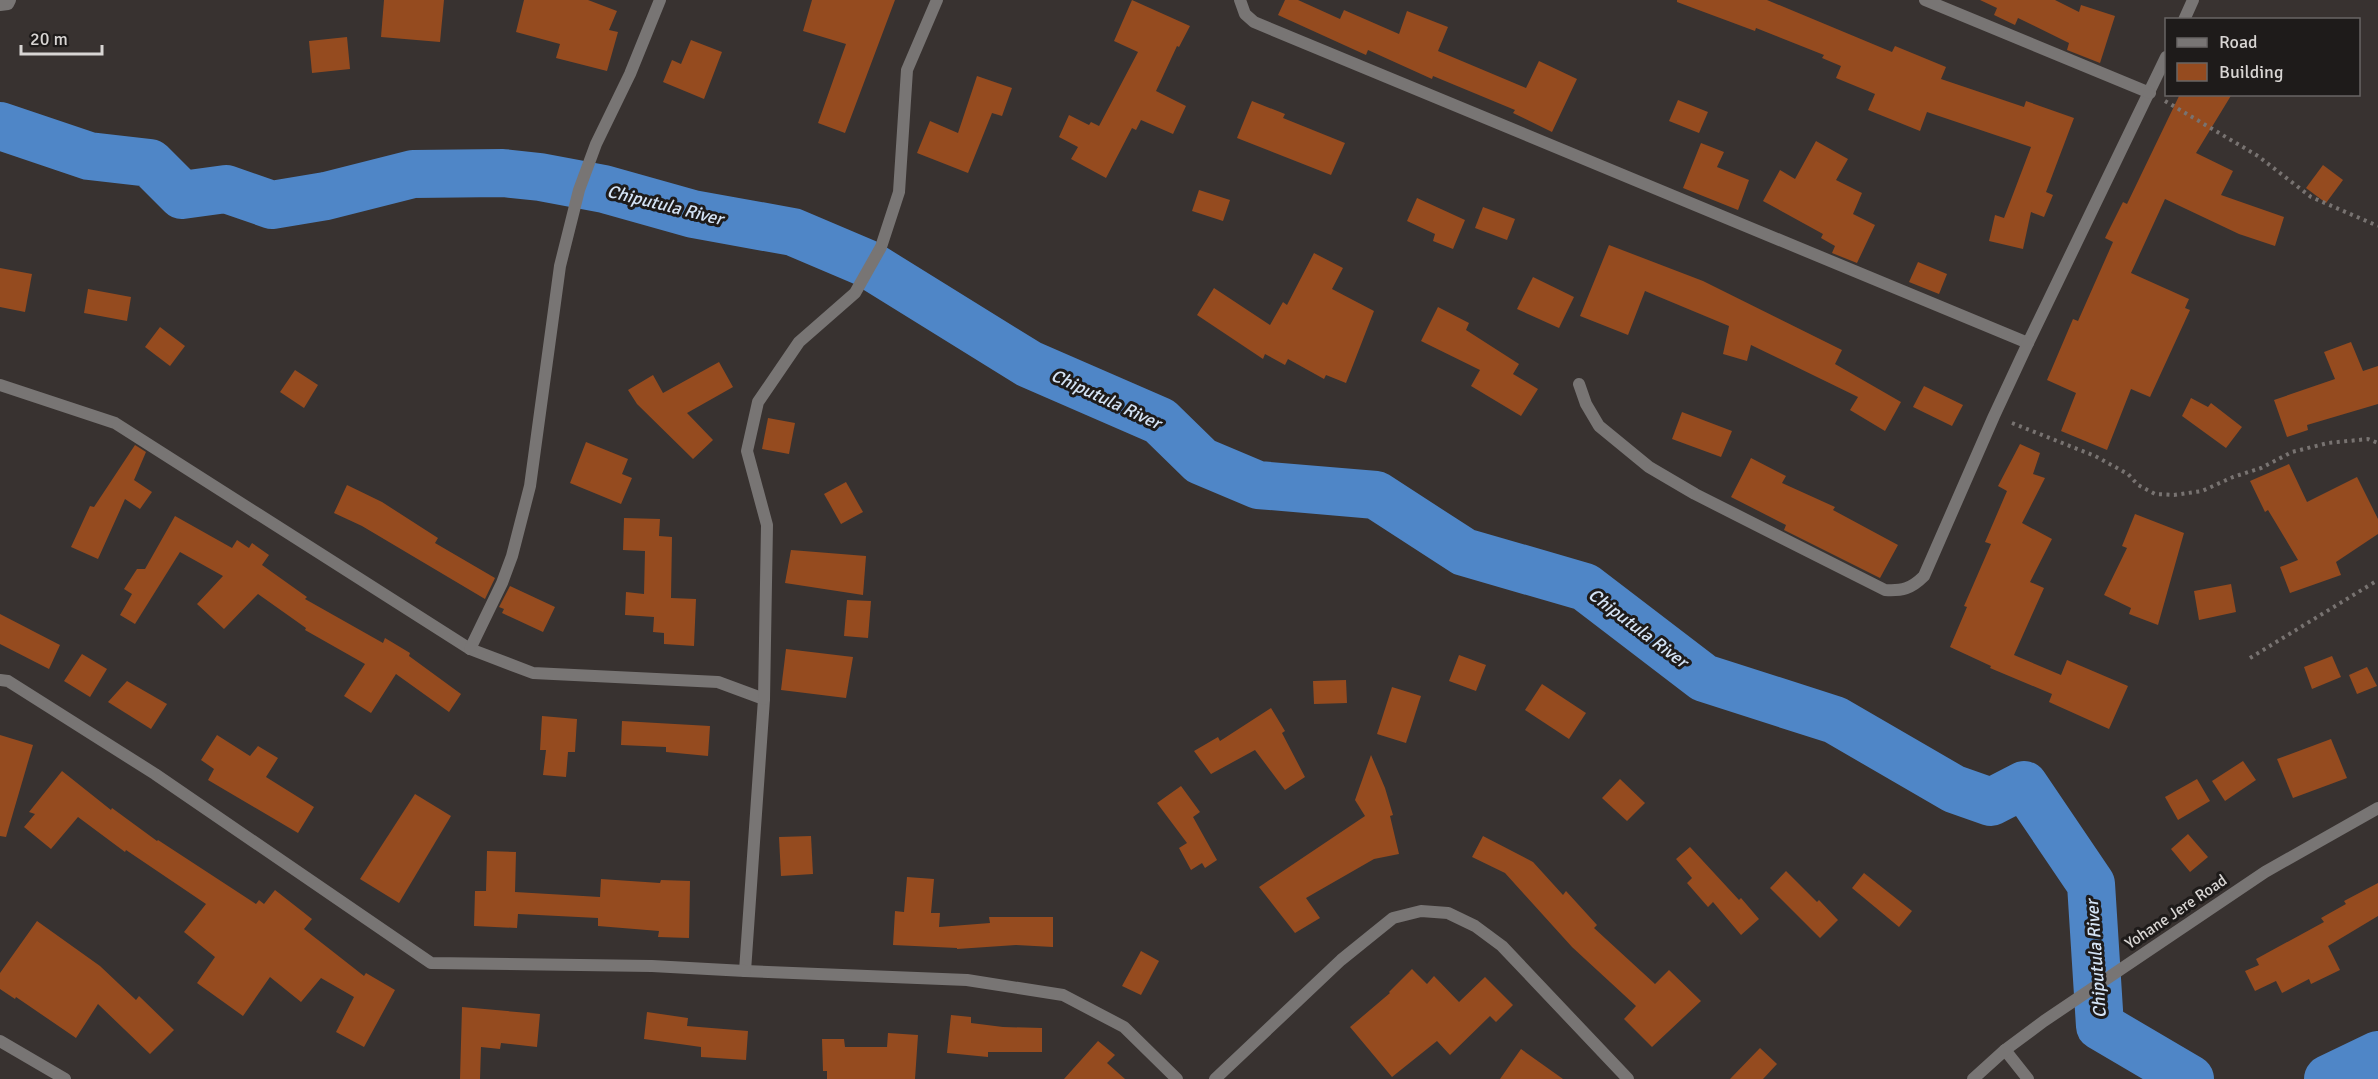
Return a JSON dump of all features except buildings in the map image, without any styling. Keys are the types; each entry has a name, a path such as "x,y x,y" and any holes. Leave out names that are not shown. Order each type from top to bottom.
{"street":[{"path":"0,5 8,4 10,0"},
{"path":"470,649 502,583 512,556 530,486 560,266 579,190 596,144 630,74 660,0"},
{"path":"745,971 764,699 767,525 747,451 758,402 799,342 855,293 881,248 899,192 907,70 937,0"},
{"path":"1239,0 1245,14 1254,22 2028,343"},
{"path":"1925,0 2150,93"},
{"path":"2185,18 2193,0"},
{"path":"1579,384 1586,404 1599,426 1649,466 1695,494 1884,590 1901,591 1915,585 1924,576 2028,343 2165,59"},
{"path":"0,385 115,423 470,649 533,674 718,682 764,699"},
{"path":"0,680 8,681 155,774 431,963 652,966 967,980 1063,994 1124,1026 1177,1079"},
{"name":"Yohane Jere Road","path":"1973,1079 2005,1050 2044,1021 2265,872 2378,808"},
{"path":"1215,1079 1341,960 1393,918 1421,911 1448,913 1475,926 1502,946 1628,1079"},
{"path":"0,1041 65,1079"},
{"path":"2005,1050 2028,1079"}],"path":[{"path":"2150,93 2258,156 2311,198 2378,226"},
{"path":"1994,416 2095,456 2128,474 2138,485 2155,494 2174,495 2202,491 2292,453 2328,443 2368,439 2378,443"},
{"path":"2250,658 2378,580"}],"waterway":[{"name":"Chiputula River","path":"0,126 89,156 150,163 182,195 226,189 272,205 326,196 413,174 503,173 540,177 604,189 693,214 793,232 866,263 1029,364 1160,421 1201,461 1258,485 1376,495 1464,552 1585,587 1704,678 1835,720 1954,789 1991,802 2024,785 2091,884 2100,1026 2190,1079"},
{"name":"Chiputula River","path":"2328,1079 2378,1055"}]}
